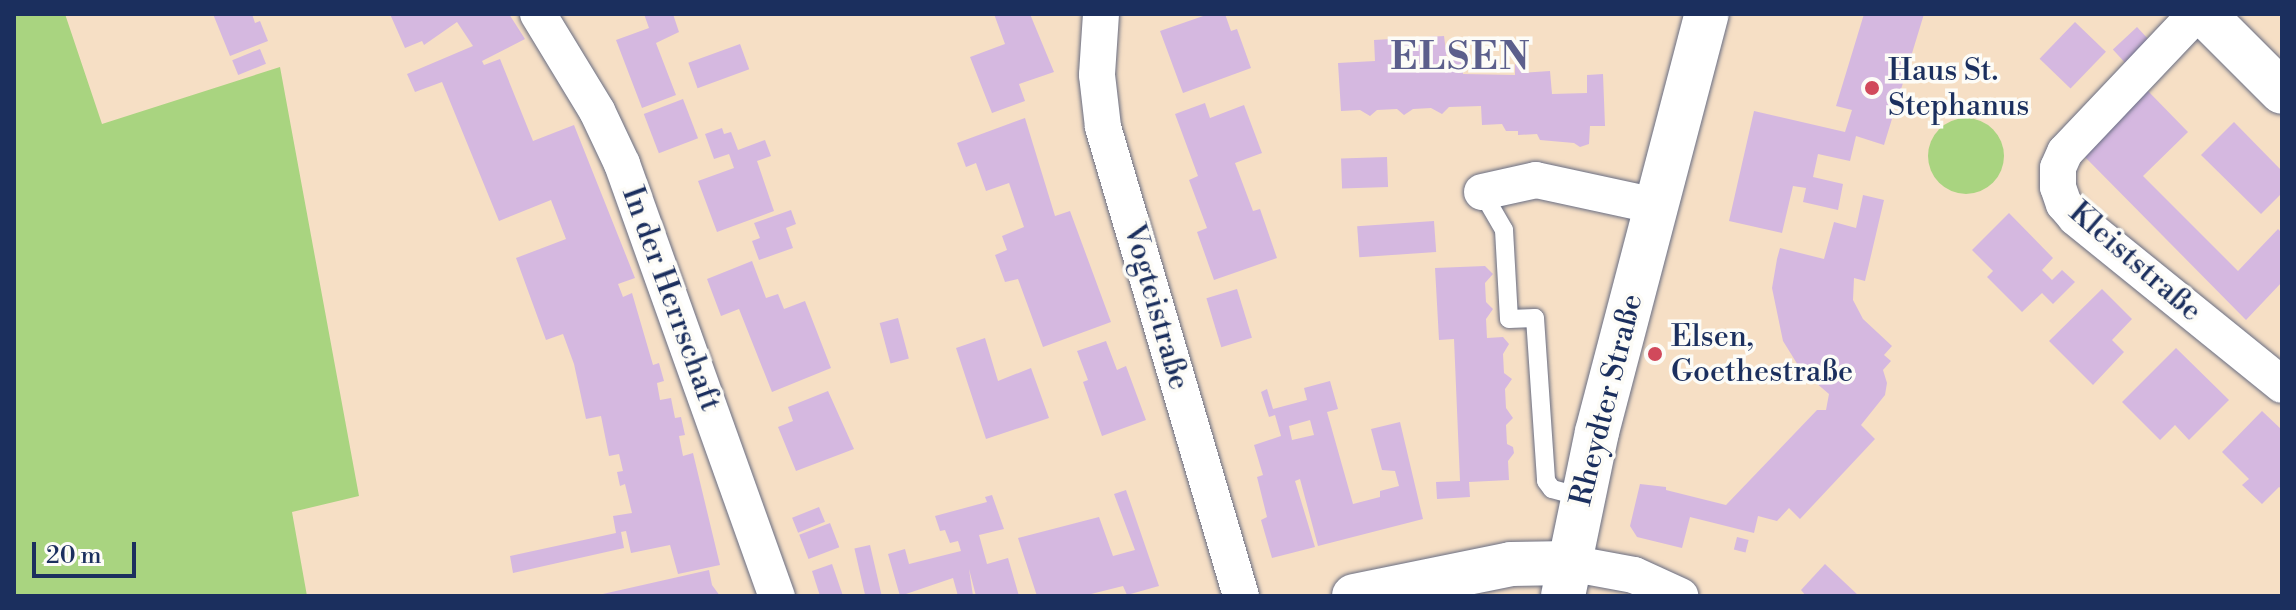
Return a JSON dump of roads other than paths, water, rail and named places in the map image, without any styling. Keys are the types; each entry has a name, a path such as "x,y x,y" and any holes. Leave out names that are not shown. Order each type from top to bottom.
{"main road":[{"name":"Rheydter Straße","path":"1566,579 1582,497 1707,14"},
{"path":"2204,14 2282,92"},
{"path":"1354,596 1521,562 1566,579"},
{"path":"1403,585 1469,596"}],"street":[{"name":"In der Herrschaft","path":"538,14 597,111 622,164 777,596"},
{"name":"Vogteistraße","path":"1101,14 1097,75 1103,127 1241,596"},
{"name":"Kleiststraße","path":"2196,14 2065,152 2058,168 2058,187 2064,204 2076,218 2282,385"},
{"path":"1482,192 1536,180 1656,206"},
{"path":"1566,579 1634,575 1680,596"}],"lane":[{"path":"1482,192 1504,230 1509,319 1535,318 1546,481 1552,489 1582,497"}],"place":[{"name":"Haus St. Stephanus","path":"1872,88"},
{"name":"Elsen, Goethestraße","path":"1655,354"}],"district":[{"name":"ELSEN","path":"1461,58"}]}
